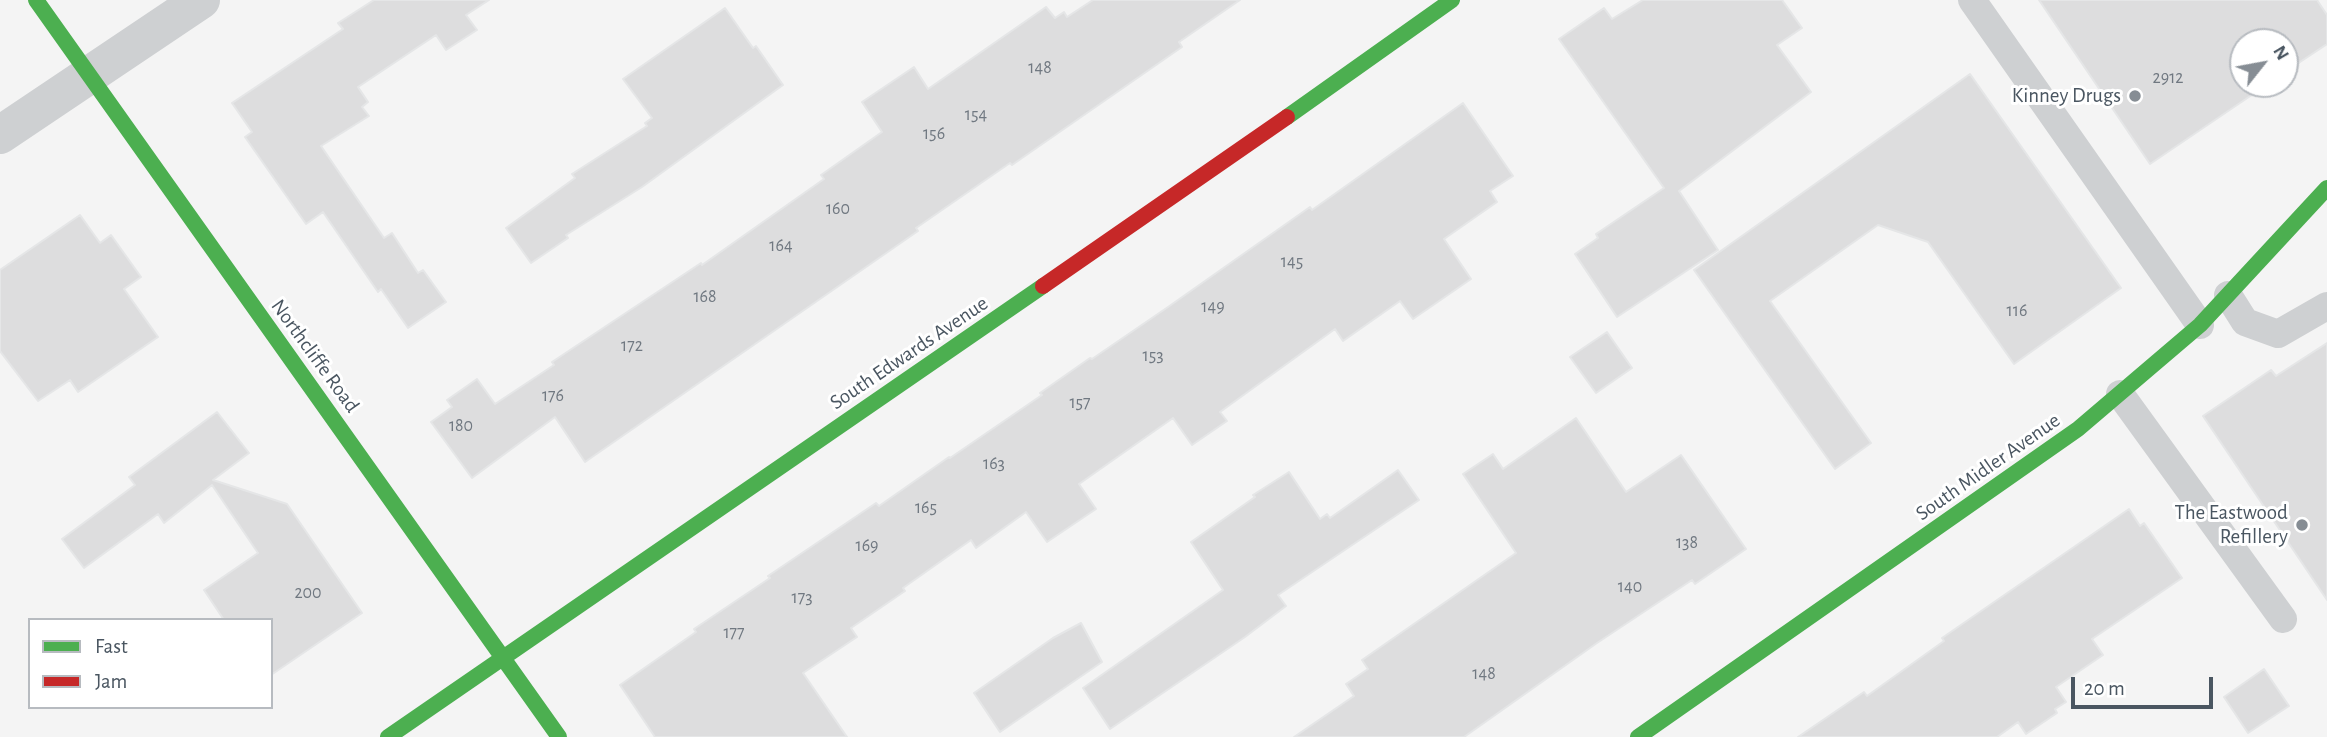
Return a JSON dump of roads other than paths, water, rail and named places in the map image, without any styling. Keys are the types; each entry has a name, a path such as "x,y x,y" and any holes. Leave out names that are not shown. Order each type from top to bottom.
{"street":[{"name":"Northcliffe Road","path":"36,0 559,737"},
{"path":"0,135 201,0"},
{"name":"South Edwards Avenue","path":"388,737 1240,151 1452,0"},
{"name":"South Midler Avenue","path":"1638,737 2078,429 2200,325 2327,188"}],"lane":[{"path":"1972,0 2200,325"},
{"path":"2228,295 2245,322 2278,334 2327,306"},
{"path":"2120,394 2283,619"}],"place":[{"name":"Kinney Drugs","path":"2135,96"},
{"name":"The Eastwood Refillery","path":"2302,525"}]}
